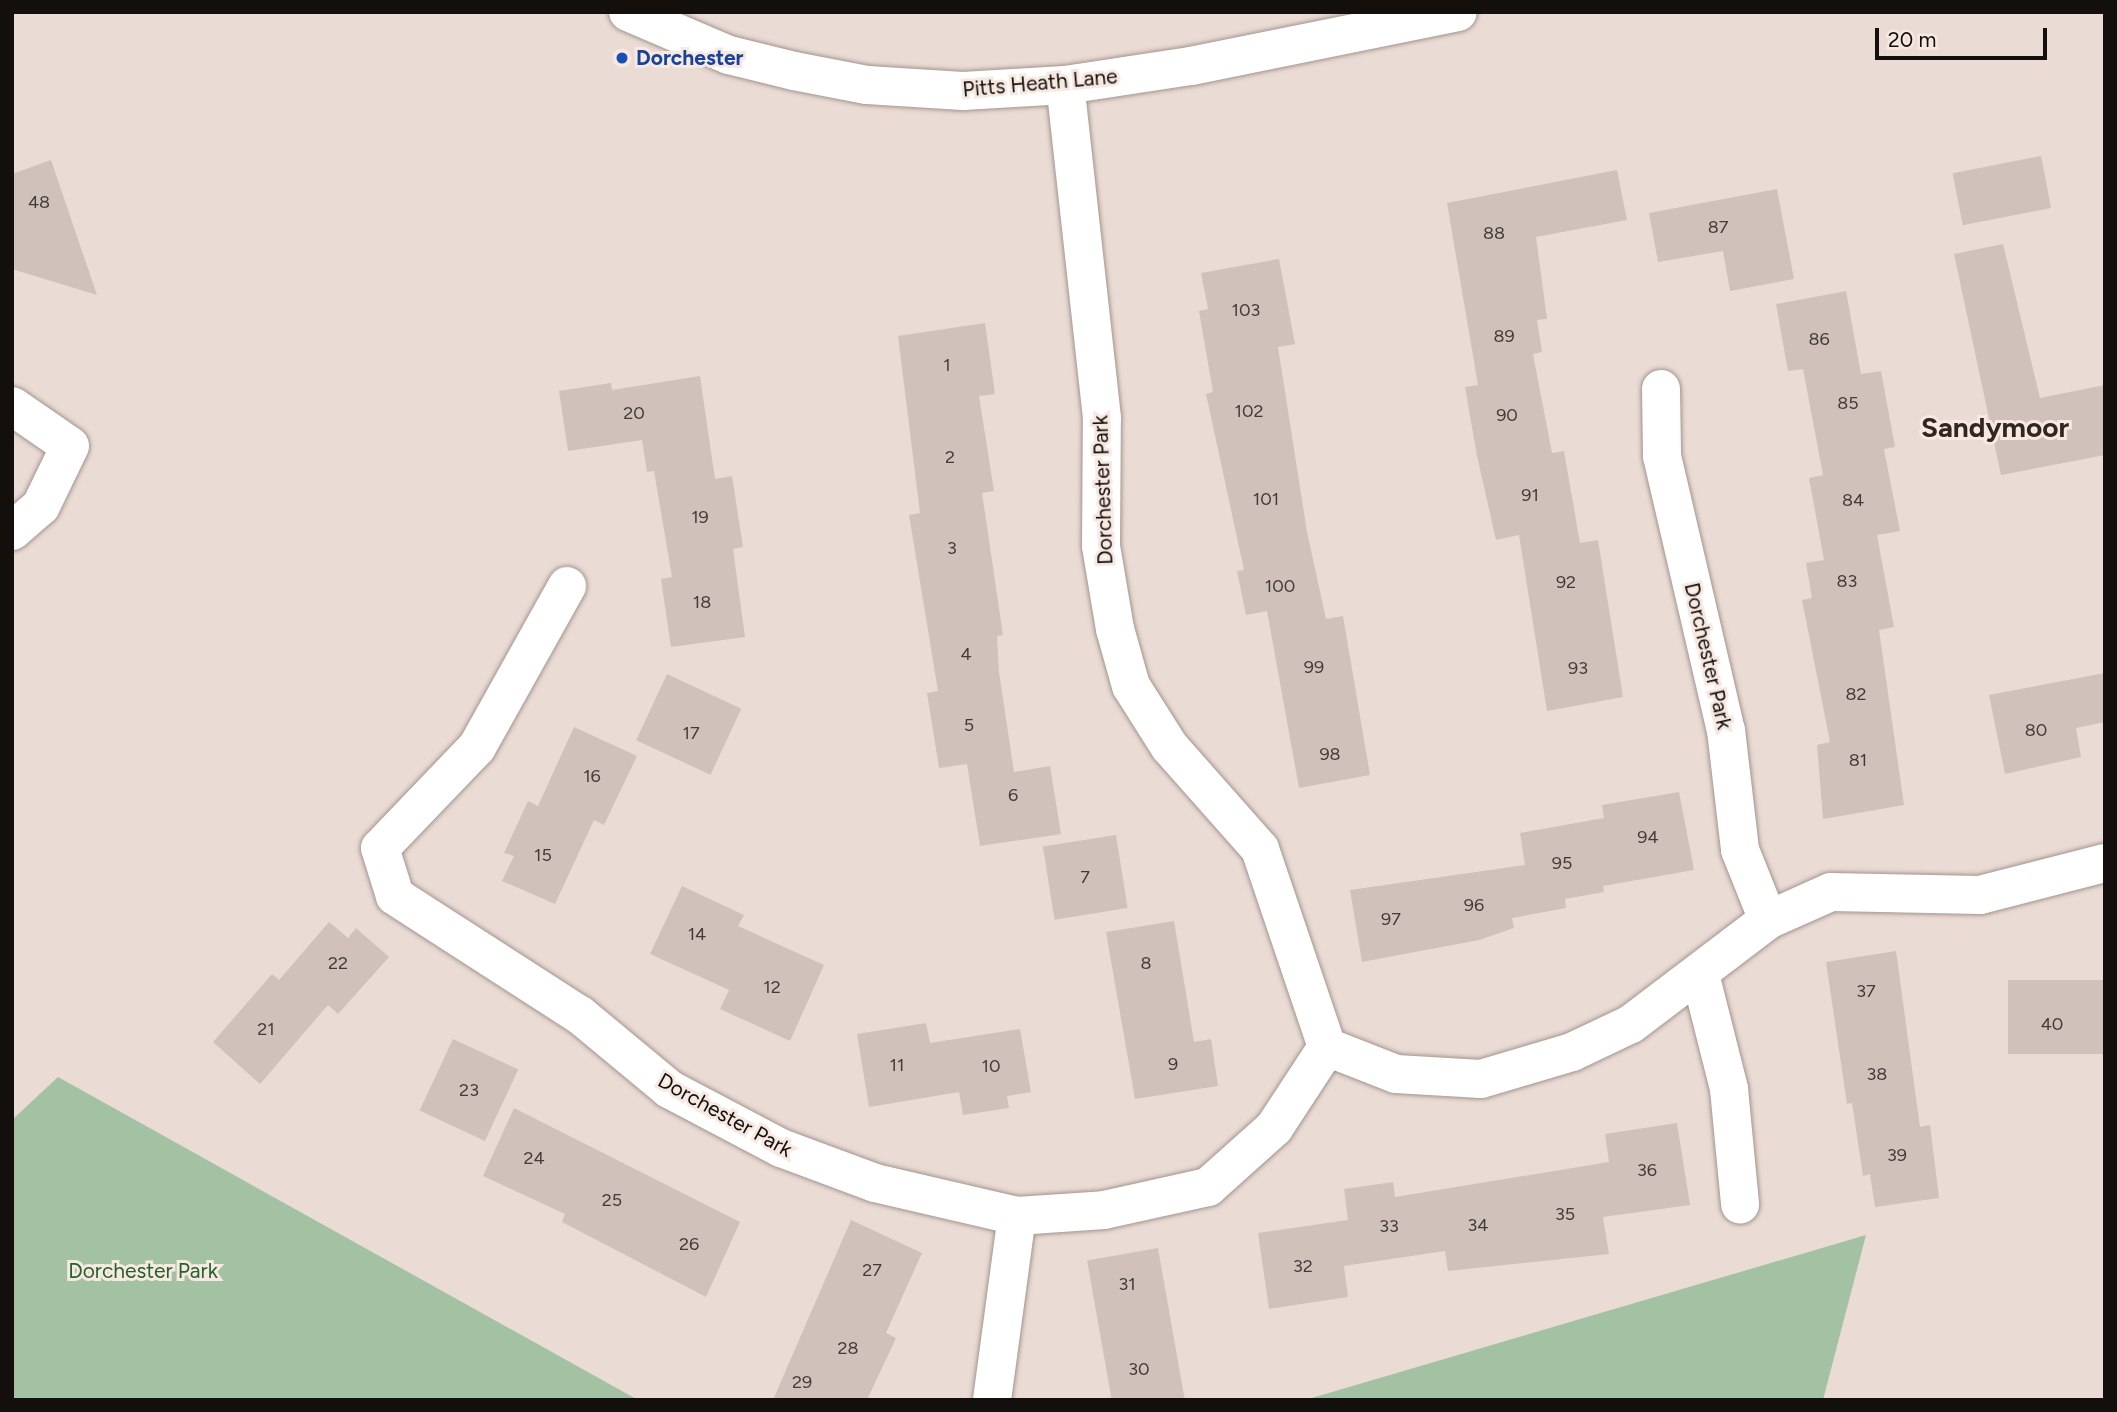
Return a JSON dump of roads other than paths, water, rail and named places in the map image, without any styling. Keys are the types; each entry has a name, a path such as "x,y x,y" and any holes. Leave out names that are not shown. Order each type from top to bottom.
{"street":[{"name":"Pitts Heath Lane","path":"628,12 729,55 867,85 963,91 1065,85 1458,12"},
{"name":"Dorchester Park","path":"567,586 477,747 380,848 395,896 580,1015 669,1089 781,1148 875,1184 1017,1216 1104,1210 1208,1187 1274,1128 1327,1047 1260,849 1169,746 1131,686 1115,629 1101,546 1102,418 1065,85"},
{"name":"Dorchester Park","path":"1661,389 1662,456 1726,730 1740,850 1768,920"},
{"path":"12,406 70,446 41,506 12,531"},
{"path":"1327,1047 1396,1074 1481,1079 1572,1052 1631,1024 1768,920 1831,892 1980,895 2105,863"},
{"path":"1700,974 1729,1089 1740,1204"},
{"path":"992,1400 1017,1216"}],"place":[{"name":"Dorchester","path":"622,58"}],"district":[{"name":"Sandymoor","path":"1995,427"}]}
